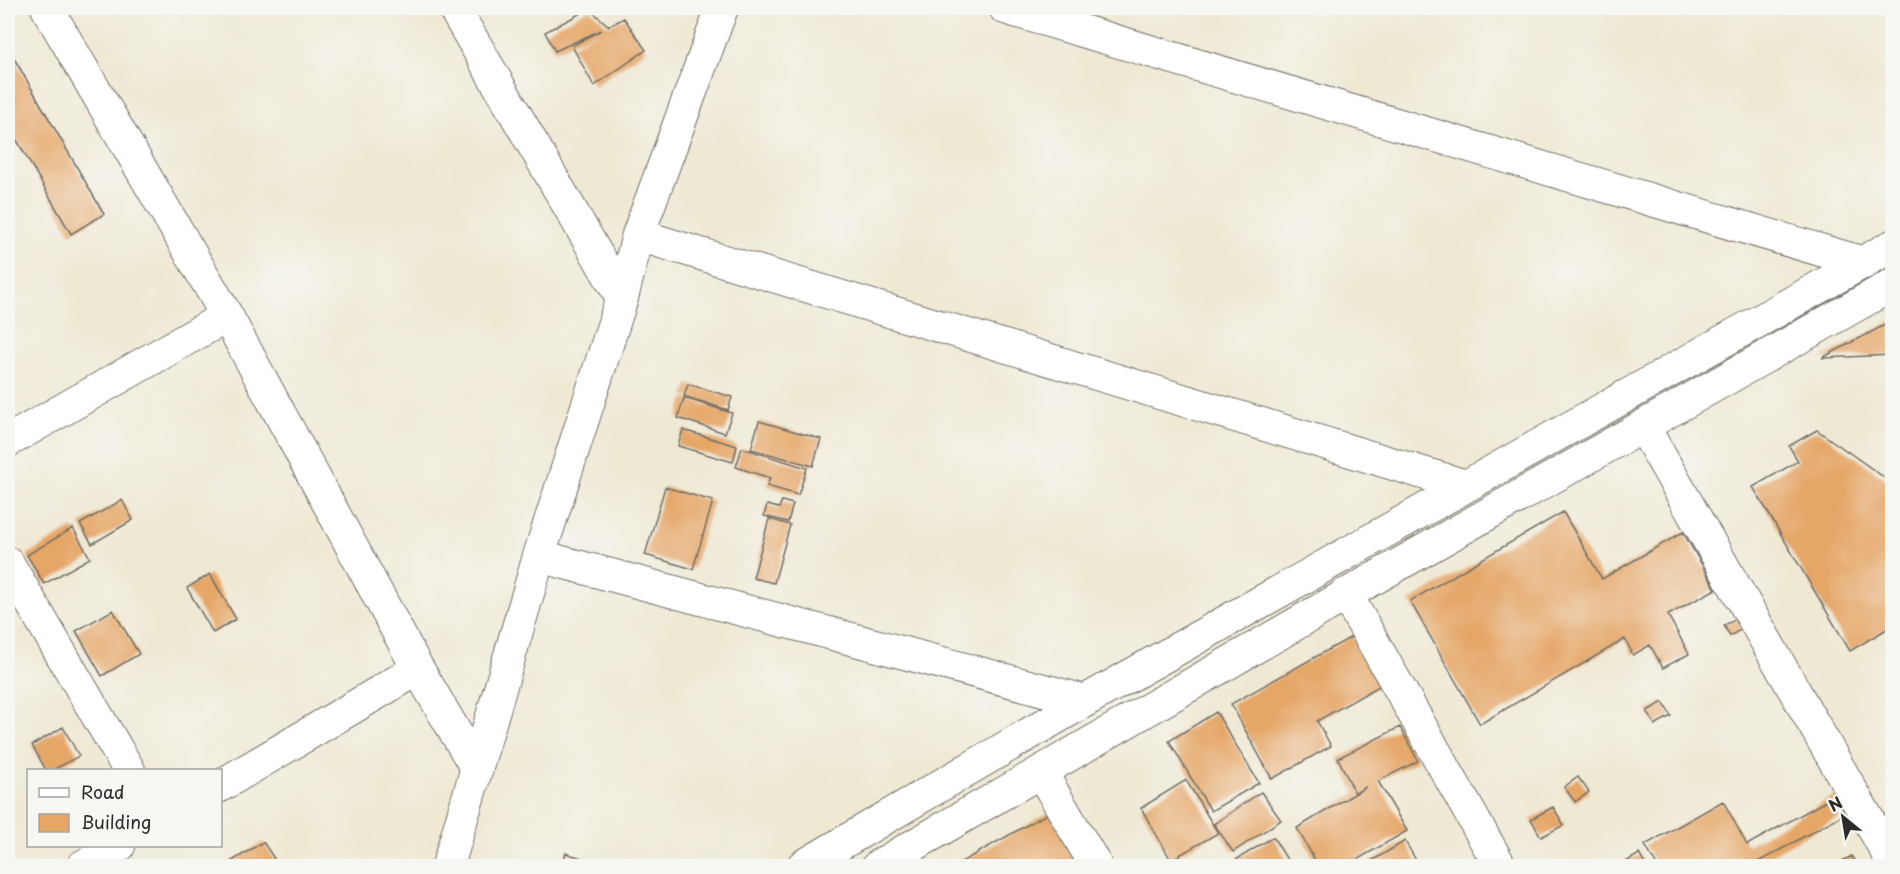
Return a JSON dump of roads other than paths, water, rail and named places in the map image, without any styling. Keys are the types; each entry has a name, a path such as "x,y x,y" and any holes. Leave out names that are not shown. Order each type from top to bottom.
{"street":[{"path":"47,8 228,316 418,669 477,769"},
{"path":"454,8 622,298"},
{"path":"448,867 539,556 622,298 638,236 722,8"},
{"path":"1005,8 1864,263"},
{"path":"638,236 1466,486"},
{"path":"802,867 1085,701 1893,246"},
{"path":"878,867 1346,594 1893,285"},
{"path":"8,441 228,316"},
{"path":"1643,426 1893,861"},
{"path":"539,556 1085,701"},
{"path":"8,563 128,769"},
{"path":"1346,594 1500,867"},
{"path":"222,785 418,669"},
{"path":"1041,772 1096,867"},
{"path":"83,867 117,847"}]}
